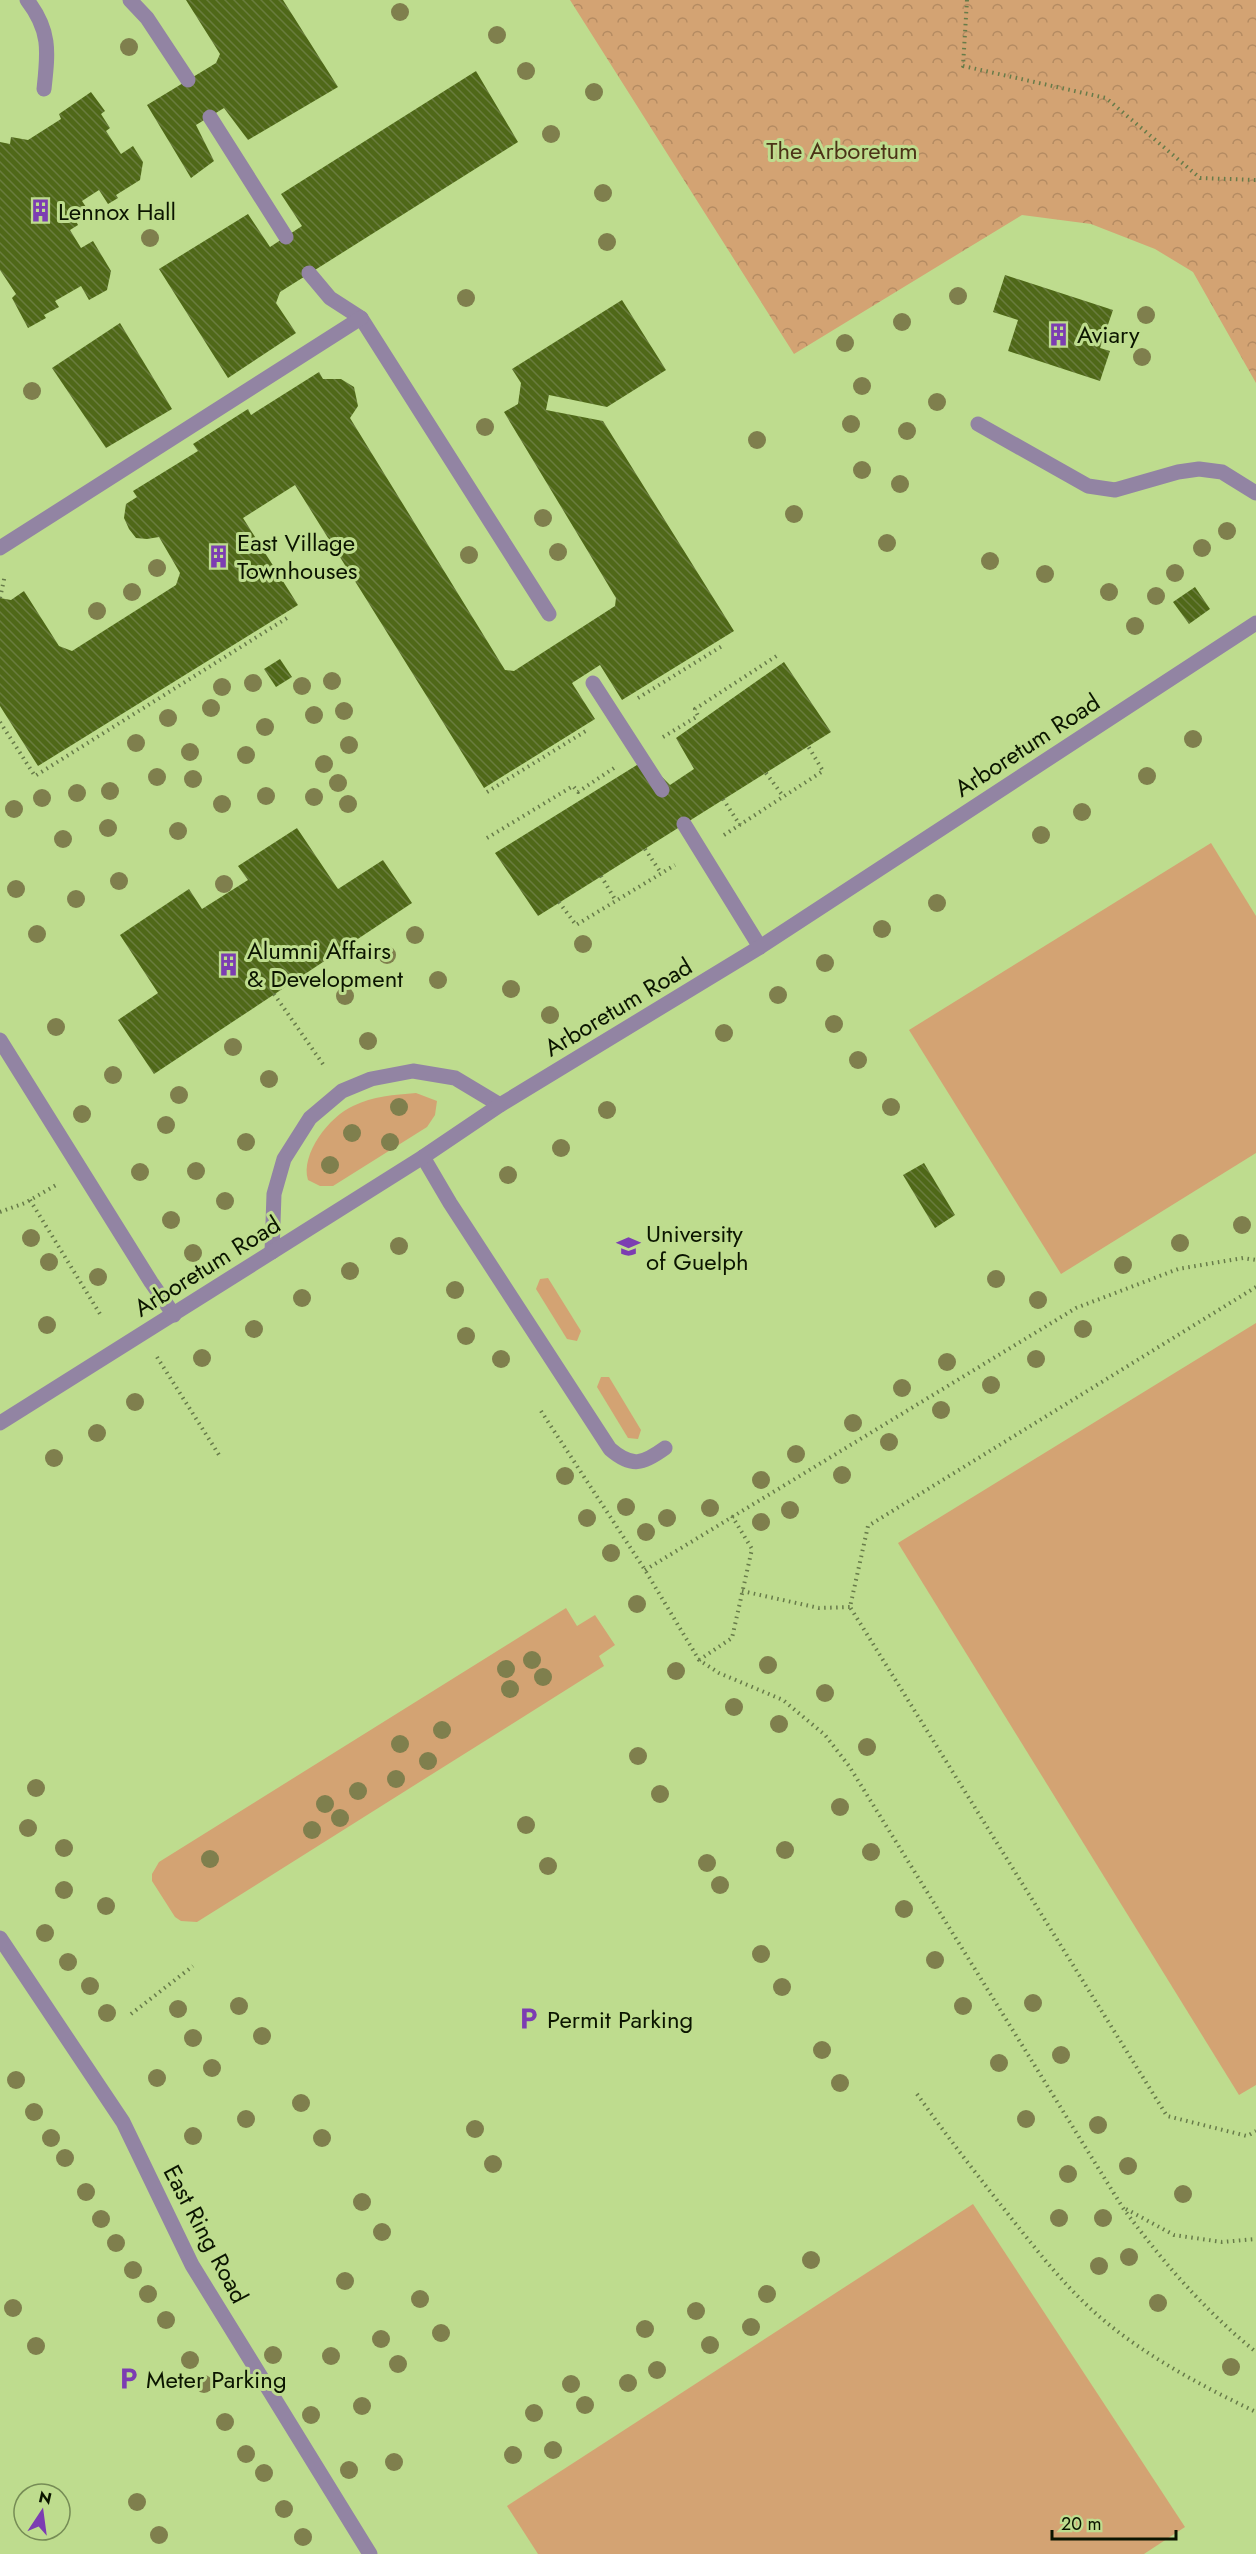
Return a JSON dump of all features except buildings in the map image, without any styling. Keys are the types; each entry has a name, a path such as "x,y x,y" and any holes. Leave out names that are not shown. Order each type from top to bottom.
{"street":[{"path":"27,0 39,16 46,34 48,54 44,89"},
{"path":"130,0 147,18 188,80"},
{"path":"210,117 286,237"},
{"path":"309,273 330,298 361,318 549,614"},
{"path":"0,548 361,318"},
{"path":"978,424 1088,486 1114,490 1178,472 1199,469 1222,472 1256,493"},
{"name":"Arboretum Road","path":"0,1422 174,1315 500,1105 760,947 1256,623"},
{"path":"593,682 662,790"},
{"path":"684,824 760,947"},
{"path":"0,1040 174,1315"},
{"path":"272,1252 274,1194 284,1159 310,1118 342,1091 371,1079 413,1071 455,1078 500,1105"},
{"path":"423,1156 450,1203 610,1449 622,1459 636,1462 649,1460 665,1448"},
{"name":"East Ring Road","path":"0,1938 123,2122 192,2265 370,2554"}],"path":[{"path":"968,0 963,66 1106,98 1200,178 1256,180"},
{"path":"0,722 35,776 287,618"},
{"path":"766,773 783,796"},
{"path":"723,799 740,825"},
{"path":"645,849 662,873"},
{"path":"601,876 616,901"},
{"path":"274,994 342,1091"},
{"path":"0,1212 30,1200 82,1171"},
{"path":"30,1200 100,1314"},
{"path":"645,1570 732,1515 1076,1308 1178,1269 1243,1258 1256,1260"},
{"path":"1256,1287 868,1526 850,1607 1167,2116 1247,2136 1256,2131"},
{"path":"158,1358 221,1458"},
{"path":"541,1412 645,1570 699,1660 719,1673 783,1700 825,1735 855,1776 1123,2208 1173,2273 1216,2317 1256,2352"},
{"path":"699,1660 732,1638 752,1549 732,1515"},
{"path":"742,1592 819,1608 850,1607"},
{"path":"131,2014 193,1966"},
{"path":"917,2094 1045,2262 1089,2307 1121,2333 1173,2368 1256,2412"},
{"path":"1123,2208 1174,2235 1222,2242 1256,2239"}],"green space":[{"name":"The Arboretum","path":"570,0 1256,0 1256,383 1193,272 1155,249 1091,224 1022,215 794,354"},
{"path":"1211,843 1256,916 1256,1153 1061,1274 909,1030"},
{"path":"416,1093 437,1101 435,1115 427,1127 333,1186 320,1186 308,1180 308,1159 319,1137 335,1118 353,1106 368,1100"},
{"path":"548,1278 581,1331 577,1341 567,1339 536,1289 540,1279"},
{"path":"1256,1323 1256,2085 1239,2095 898,1543"},
{"path":"601,1377 609,1377 641,1430 638,1439 628,1438 597,1387"},
{"path":"566,1608 577,1626 595,1615 615,1645 599,1656 604,1666 197,1922 181,1921 175,1917 152,1881 152,1874 159,1862"},
{"path":"973,2204 1185,2527 1144,2554 538,2554 507,2506"}],"place":[{"name":"Lennox Hall","path":"40,211"},
{"name":"Aviary","path":"1059,334"},
{"name":"East Village Townhouses","path":"219,556"},
{"name":"Alumni Affairs & Development","path":"229,964"},
{"name":"University of Guelph","path":"628,1247"},
{"name":"Permit Parking","path":"529,2019"},
{"name":"Meter Parking","path":"128,2379"}]}
